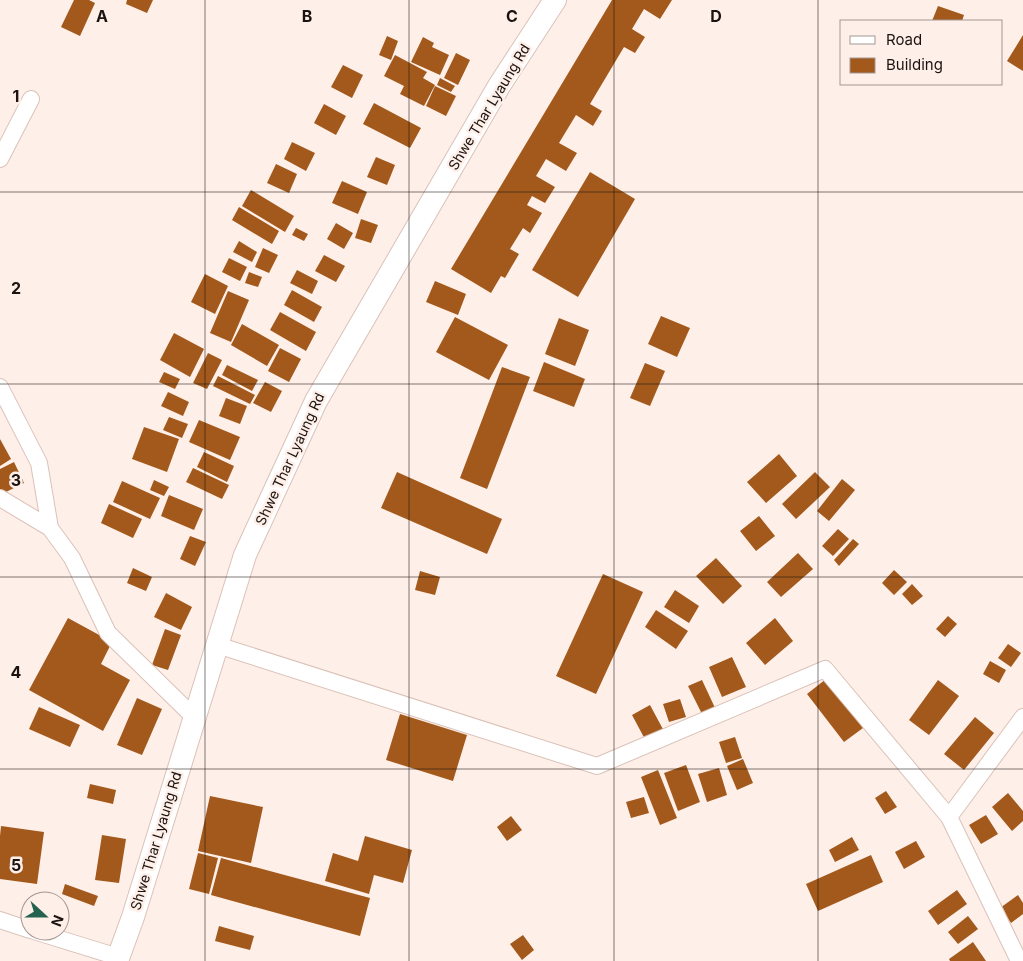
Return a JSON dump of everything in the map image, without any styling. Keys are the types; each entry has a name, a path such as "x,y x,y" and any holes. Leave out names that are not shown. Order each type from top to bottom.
{"street":[{"name":"Shwe Thar Lyaung Rd","path":"118,959 245,555 316,401 499,86 555,0"},
{"path":"0,159 32,98"},
{"path":"0,387 39,463 50,528"},
{"path":"0,498 50,528 72,558 108,634 195,718"},
{"path":"217,645 598,766 825,669 949,817 1019,961"},
{"path":"949,817 1023,717"},
{"path":"0,920 20,927"},
{"path":"64,941 118,959"}],"building":[{"path":"74,0 89,0 95,3 80,36 61,27"},
{"path":"127,0 153,0 147,13 126,4"},
{"path":"612,0 672,0 660,19 644,9 632,29 645,37 635,53 624,47 590,104 602,111 593,126 576,115 559,143 577,153 566,171 546,159 536,176 555,187 545,203 532,196 527,205 542,213 530,233 523,228 510,249 519,254 505,278 501,276 491,293 451,269"},
{"path":"938,6 964,15 962,20 932,20"},
{"path":"1023,35 1023,71 1007,61"},
{"path":"387,36 398,41 391,60 379,55"},
{"path":"423,37 434,43 432,47 449,55 440,75 411,62"},
{"path":"456,53 470,60 458,85 444,78"},
{"path":"395,55 427,72 423,78 435,85 424,106 400,94 404,86 384,76"},
{"path":"343,65 363,75 352,98 331,87"},
{"path":"440,78 455,86 451,92 437,85"},
{"path":"435,86 456,96 446,116 426,106"},
{"path":"374,103 421,128 410,148 363,124"},
{"path":"324,104 346,116 336,135 314,123"},
{"path":"292,142 315,153 306,171 284,159"},
{"path":"376,157 395,165 387,185 367,177"},
{"path":"276,164 297,174 289,193 267,183"},
{"path":"590,172 635,199 578,297 532,270"},
{"path":"342,181 367,192 358,214 332,203"},
{"path":"251,190 294,216 285,232 242,206"},
{"path":"239,207 279,231 272,244 232,220"},
{"path":"361,219 378,225 371,243 355,238"},
{"path":"336,223 353,233 344,249 327,239"},
{"path":"296,228 308,234 304,241 292,235"},
{"path":"239,241 257,252 252,262 233,252"},
{"path":"263,248 278,255 269,273 255,267"},
{"path":"324,255 345,266 336,282 315,271"},
{"path":"229,258 247,267 240,281 222,272"},
{"path":"297,270 318,281 312,294 290,283"},
{"path":"249,272 262,277 258,287 245,283"},
{"path":"205,274 228,286 215,314 191,302"},
{"path":"435,281 466,294 458,315 426,302"},
{"path":"292,290 322,307 314,322 284,305"},
{"path":"228,291 249,300 231,342 210,333"},
{"path":"280,312 316,332 306,351 270,330"},
{"path":"661,316 690,328 677,357 648,344"},
{"path":"455,317 508,345 489,380 436,352"},
{"path":"559,318 589,330 575,366 545,354"},
{"path":"242,324 279,345 267,366 231,345"},
{"path":"174,333 204,349 190,377 160,360"},
{"path":"280,348 301,359 289,382 268,371"},
{"path":"208,353 222,360 207,389 193,383"},
{"path":"544,362 585,379 574,407 533,391"},
{"path":"645,363 665,371 650,406 630,398"},
{"path":"227,365 258,380 252,391 222,375"},
{"path":"502,367 530,377 487,489 460,478"},
{"path":"164,372 180,379 175,389 159,382"},
{"path":"218,376 255,395 250,404 213,386"},
{"path":"265,382 282,391 271,412 253,403"},
{"path":"168,392 189,402 183,416 161,406"},
{"path":"226,398 247,406 240,424 219,416"},
{"path":"169,417 188,424 182,438 163,430"},
{"path":"199,420 240,437 230,460 189,442"},
{"path":"144,427 179,439 167,472 132,459"},
{"path":"0,439 11,459 0,466"},
{"path":"204,452 234,466 227,482 197,467"},
{"path":"779,454 797,476 766,503 747,482"},
{"path":"14,462 24,483 0,495 0,469"},
{"path":"193,468 229,485 222,499 186,482"},
{"path":"397,472 502,519 487,554 381,508"},
{"path":"815,472 830,487 796,519 782,504"},
{"path":"842,479 855,490 829,521 817,511"},
{"path":"154,480 169,487 164,496 150,490"},
{"path":"122,481 160,498 150,519 113,502"},
{"path":"169,495 203,509 194,530 161,516"},
{"path":"109,504 142,519 133,538 101,523"},
{"path":"759,516 775,536 756,551 740,531"},
{"path":"838,529 849,539 833,556 822,546"},
{"path":"190,536 206,542 195,566 180,559"},
{"path":"853,539 859,544 839,566 834,560"},
{"path":"798,553 813,569 781,597 767,582"},
{"path":"716,558 742,586 723,604 696,576"},
{"path":"133,568 152,577 146,591 127,583"},
{"path":"894,570 907,582 894,595 882,583"},
{"path":"420,571 440,577 435,595 415,590"},
{"path":"603,574 643,592 596,694 556,676"},
{"path":"912,584 923,596 912,605 902,594"},
{"path":"675,590 699,606 689,623 664,607"},
{"path":"166,593 192,607 181,630 154,617"},
{"path":"656,610 688,631 676,649 645,627"},
{"path":"948,616 957,624 945,637 936,629"},
{"path":"68,618 112,642 101,664 130,680 103,731 29,690"},
{"path":"775,618 793,641 765,665 746,643"},
{"path":"165,629 181,635 168,670 152,665"},
{"path":"1008,644 1021,653 1011,667 998,658"},
{"path":"732,657 746,687 722,697 709,667"},
{"path":"990,661 1006,670 999,683 983,674"},
{"path":"826,679 863,728 844,742 807,694"},
{"path":"702,680 716,710 703,716 688,686"},
{"path":"938,680 959,696 929,735 909,720"},
{"path":"137,698 162,709 142,755 117,745"},
{"path":"680,699 686,717 669,722 663,704"},
{"path":"650,705 665,733 647,743 632,715"},
{"path":"39,707 80,725 70,747 29,729"},
{"path":"400,714 467,735 453,781 386,760"},
{"path":"975,717 994,733 964,770 944,754"},
{"path":"735,737 742,758 726,763 719,742"},
{"path":"743,759 753,783 737,790 727,766"},
{"path":"686,765 700,802 678,811 664,773"},
{"path":"719,768 727,795 707,802 698,774"},
{"path":"658,770 677,818 660,825 641,777"},
{"path":"90,784 116,790 113,804 87,798"},
{"path":"886,791 897,807 885,814 875,798"},
{"path":"1008,793 1023,811 1023,821 1012,831 992,807"},
{"path":"210,796 263,807 251,863 198,851"},
{"path":"644,797 649,813 631,818 626,802"},
{"path":"986,815 998,834 981,844 969,825"},
{"path":"511,816 522,830 507,841 497,827"},
{"path":"1,826 44,832 37,884 0,879"},
{"path":"102,835 126,839 119,883 95,880"},
{"path":"365,836 412,850 403,883 374,875 369,894 325,881 333,853 358,861"},
{"path":"852,837 859,850 835,862 829,850"},
{"path":"916,841 925,857 904,869 895,852"},
{"path":"198,853 218,858 209,894 189,889"},
{"path":"871,855 883,882 818,911 806,884"},
{"path":"221,858 370,898 360,936 211,895"},
{"path":"65,884 98,896 94,906 70,897 70,891 63,891"},
{"path":"957,890 967,904 938,925 928,911"},
{"path":"1018,895 1023,903 1023,914 1011,923 1000,908"},
{"path":"968,916 978,929 958,944 948,932"},
{"path":"219,926 254,936 250,950 215,941"},
{"path":"523,935 534,950 522,960 510,944"},
{"path":"973,942 986,961 950,961 949,959"}]}
